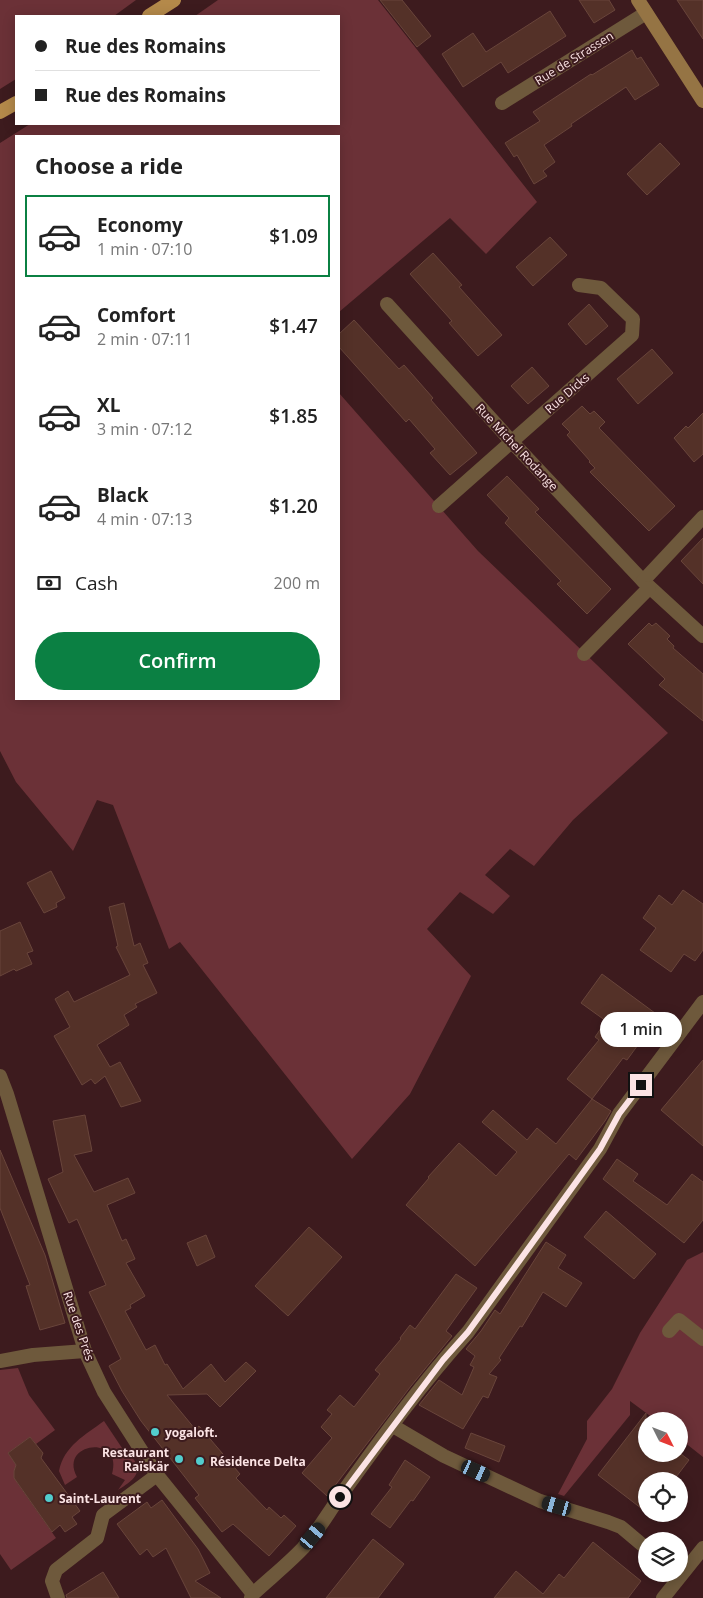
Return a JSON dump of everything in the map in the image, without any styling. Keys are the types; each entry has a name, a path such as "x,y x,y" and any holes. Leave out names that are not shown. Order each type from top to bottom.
{"main road":[{"path":"151,15 174,0"},
{"path":"638,0 703,101"},
{"path":"0,112 15,104"}],"street":[{"name":"Rue de Strassen","path":"502,103 646,13"},
{"name":"Rue Dicks","path":"439,506 632,335 633,319 601,288 579,285"},
{"name":"Rue Michel Rodange","path":"387,304 512,442 646,584 703,636"},
{"path":"584,654 703,517"},
{"path":"252,1596 307,1543 323,1523 340,1497 443,1360 468,1332 600,1149 619,1114 703,1002"},
{"name":"Rue des Prés","path":"0,1076 85,1351 104,1392 157,1475 252,1596"},
{"path":"669,1331 679,1320 703,1339"},
{"path":"0,1361 33,1354 85,1351"},
{"path":"393,1426 444,1456 540,1500 621,1527 638,1541"},
{"path":"58,1598 52,1581 56,1570 98,1538 103,1515 157,1475"},
{"path":"688,1566 703,1548"},
{"path":"663,1598 675,1582"}],"shaded area":[{"path":"0,0 136,0 115,15 15,15 15,80 0,89"},
{"path":"218,0 378,0 537,202 486,254 450,218 340,311 340,135 15,135 15,700 340,700 340,394 478,551 668,733 573,820 534,866 510,849 485,875 510,896 493,914 460,892 427,929 471,976 410,1094 352,1159 180,942 169,949 113,805 97,800 73,851 16,782 0,751 0,143 28,125 340,125 340,15 196,15"},
{"path":"703,1252 703,1457 688,1445 688,1412 645,1412 630,1401 630,1415 564,1496 558,1494 587,1439 587,1421 612,1389 640,1333 687,1260"},
{"path":"18,1368 29,1395 55,1430 36,1444 30,1437 8,1453 16,1465 15,1474 18,1484 56,1538 11,1570 0,1554 0,1370"},
{"path":"104,1421 122,1448 136,1463 137,1472 135,1476 118,1490 125,1480 112,1474 113,1461 109,1453 101,1448 92,1447 83,1450 76,1456 74,1465 77,1477 65,1485 59,1471 65,1455 76,1442"}],"building":[{"path":"380,0 402,0 431,36 417,47"},
{"path":"579,0 609,0 615,10 594,23"},
{"path":"677,0 703,0 703,39"},
{"path":"550,11 566,36 508,73 501,62 463,87 442,54 473,33 486,52"},
{"path":"632,50 637,59 641,57 659,85 635,100 626,87 571,124 572,126 544,145 555,162 543,171 547,176 534,184 517,155 514,157 505,143 540,121 533,112"},
{"path":"660,143 680,164 647,195 627,174"},
{"path":"550,237 567,255 533,286 516,267"},
{"path":"433,253 462,285 459,287 502,335 478,356 449,323 452,321 410,274"},
{"path":"589,304 608,326 586,345 568,324"},
{"path":"354,320 399,369 404,365 433,398 431,400 477,453 450,475 430,453 435,449 409,419 406,422 340,348 340,333"},
{"path":"652,349 673,373 638,404 617,379"},
{"path":"532,367 549,386 528,404 511,386"},
{"path":"582,406 590,414 594,411 605,422 599,428 675,506 649,531 590,472 595,468 567,435 570,432 562,424"},
{"path":"703,413 703,454 694,462 674,438 686,426 688,428"},
{"path":"507,476 539,509 535,512 611,589 587,614 557,584 561,581 505,523 509,518 487,495"},
{"path":"703,538 703,584 681,561"},
{"path":"649,623 652,626 656,623 670,636 667,639 674,646 673,648 703,674 703,721 659,685 665,679 628,644"},
{"path":"51,871 65,898 56,903 57,907 44,913 27,883"},
{"path":"683,890 703,904 703,950 695,961 684,954 671,972 640,950 656,928 643,918 659,895 672,905"},
{"path":"124,903 134,946 140,943 148,963 143,965 157,993 135,1004 137,1007 124,1015 129,1025 97,1045 110,1067 120,1062 141,1101 121,1107 105,1076 95,1084 91,1079 82,1085 54,1036 70,1027 55,999 68,991 74,1002 130,975 116,947 118,946 109,907"},
{"path":"20,922 33,951 27,953 32,964 16,971 14,969 0,976 0,931"},
{"path":"602,974 659,1016 627,1060 623,1058 592,1099 567,1079 599,1040 595,1037 606,1021 581,1003"},
{"path":"703,1060 703,1146 661,1110"},
{"path":"592,1099 611,1111 605,1121 576,1160 569,1154 475,1266 406,1205 459,1143 496,1176 517,1152 482,1122 493,1110 527,1140 537,1128 556,1144"},
{"path":"85,1115 92,1151 74,1155 94,1192 128,1178 135,1193 107,1205 122,1241 126,1239 135,1259 126,1263 145,1296 130,1305 131,1308 125,1311 146,1350 155,1345 165,1365 167,1364 183,1389 211,1364 225,1382 246,1362 256,1371 220,1407 207,1394 167,1395 195,1429 199,1426 240,1474 236,1478 267,1510 269,1507 281,1518 284,1515 296,1526 269,1556 233,1524 222,1532 195,1498 199,1495 141,1421 109,1366 121,1359 89,1292 106,1285 77,1219 69,1223 48,1179 63,1172 53,1121"},
{"path":"0,1150 45,1255 65,1323 40,1330 26,1286 30,1285 0,1208"},
{"path":"617,1159 638,1174 633,1181 667,1205 692,1174 703,1182 703,1220 684,1243 603,1179"},
{"path":"606,1211 656,1254 634,1279 584,1237"},
{"path":"309,1227 342,1257 288,1316 255,1286"},
{"path":"206,1235 215,1257 197,1266 187,1243"},
{"path":"546,1242 566,1255 558,1268 582,1283 566,1307 543,1292 522,1327 520,1326 499,1358 501,1360 489,1374 497,1377 488,1398 483,1396 463,1429 419,1405 439,1380 462,1395 474,1367 470,1365 475,1356 466,1349 495,1310 500,1314"},
{"path":"456,1274 477,1288 446,1331 452,1336 411,1386 327,1496 302,1473 332,1438 321,1427 332,1414 327,1410 340,1395 354,1407 380,1374 375,1370 410,1325 415,1329"},
{"path":"638,1423 638,1462 687,1462 680,1472 638,1472 638,1506 598,1475"},
{"path":"471,1433 505,1446 499,1462 465,1448"},
{"name":"Saint-Laurent","path":"30,1437 43,1453 41,1458 80,1511 72,1517 77,1524 65,1532 60,1525 52,1532 14,1478 16,1465 8,1453"},
{"path":"405,1460 430,1477 390,1528 371,1514 392,1487 389,1485"},
{"path":"162,1500 198,1549 210,1573 195,1581 221,1598 191,1598 166,1548 153,1557 147,1549 140,1555 117,1524 147,1502 151,1508"},
{"path":"373,1539 404,1564 378,1598 326,1598"},
{"path":"593,1542 640,1582 628,1598 494,1598 516,1571 543,1594 559,1574 564,1578"},
{"path":"103,1572 119,1598 67,1598 66,1595"}],"place":[{"name":"yogaloft.","path":"155,1432"},
{"name":"Restaurant Raïskär","path":"179,1459"},
{"name":"Résidence Delta","path":"200,1461"},
{"name":"Saint-Laurent","path":"49,1498"}],"route":[{"path":"340,1497 443,1360 468,1332 600,1149 619,1114 641,1085"}]}
